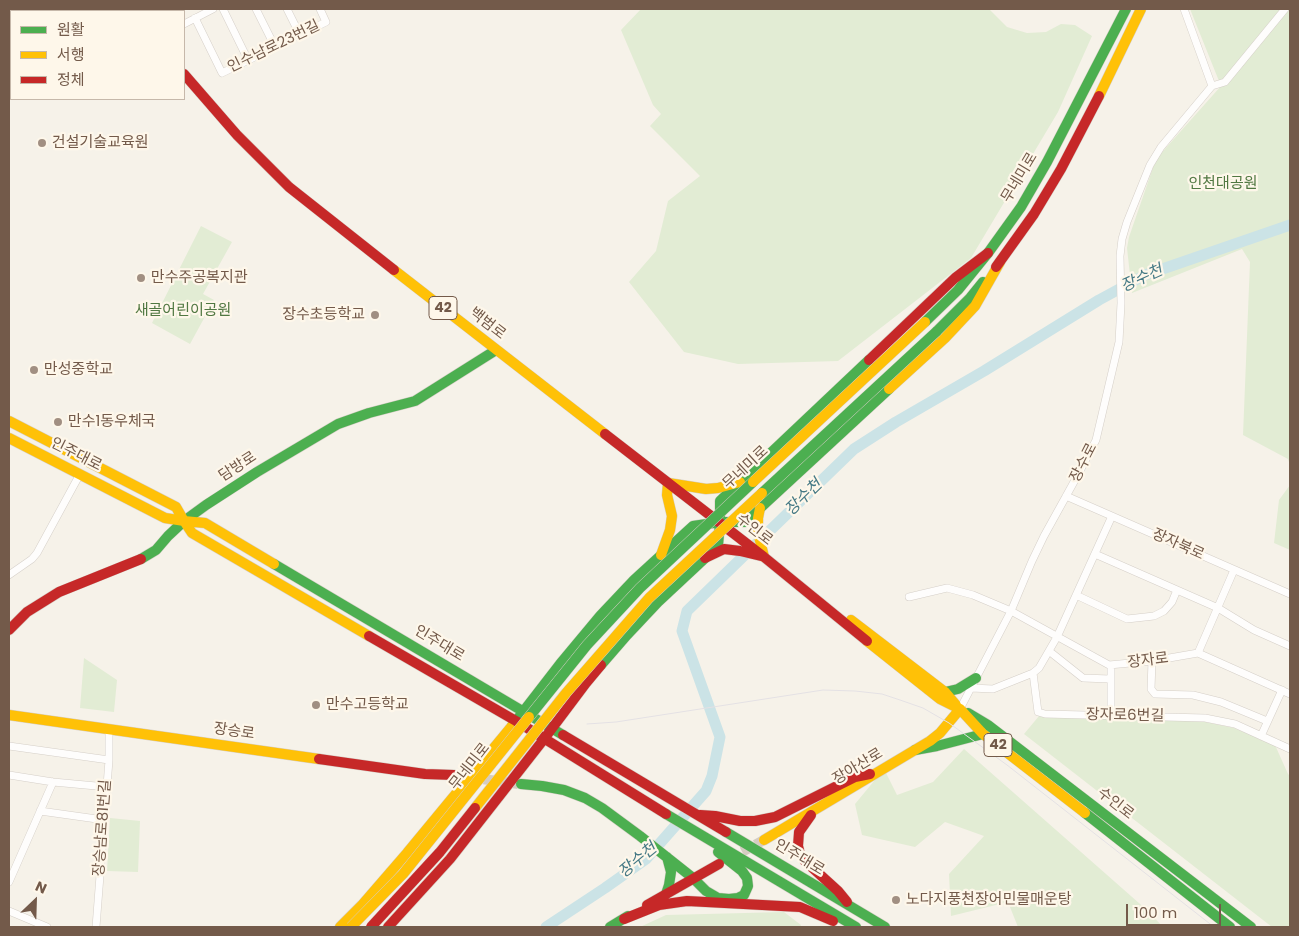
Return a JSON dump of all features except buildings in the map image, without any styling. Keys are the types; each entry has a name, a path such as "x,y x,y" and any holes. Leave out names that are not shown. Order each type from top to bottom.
{"main road":[{"name":"무네미로","path":"351,927 403,874 429,844 555,684 640,588 958,290 988,254 1021,207 1048,162 1126,9"},
{"name":"무네미로","path":"371,927 440,852 599,654 649,598 936,332 970,298 1000,262 1034,214 1061,169 1141,9"},
{"name":"백범로","path":"185,75 236,135 289,187 496,350 720,522"},
{"path":"388,927 450,859 586,683 627,635 658,602 718,546 720,501 955,278 988,254"},
{"path":"340,927 400,861 516,721 560,664 600,616 634,580 693,526 720,522 745,522 759,513 945,338 975,306 1000,262"},
{"name":"담방로","path":"9,630 27,612 59,592 143,558 156,550 168,536 206,505 338,424 369,413 415,401 496,350"},
{"name":"인주대로","path":"9,421 176,507 192,533 516,721 687,827 856,927"},
{"name":"인주대로","path":"9,438 165,518 184,522 205,523 885,927"},
{"path":"661,555 670,530 672,516 667,495 668,483 706,489 740,482"},
{"path":"759,513 758,532 767,559"},
{"name":"수인로","path":"720,522 933,694 988,724 1250,927"},
{"path":"705,558 724,549 740,551 767,559"},
{"name":"수인로","path":"767,559 945,692 983,734 1230,927"},
{"path":"945,692 958,689 976,678"},
{"name":"장아산로","path":"764,840 915,750 940,733 960,709"},
{"name":"장승로","path":"9,715 425,774 454,775"},
{"path":"915,750 983,734"},
{"path":"697,815 716,816 740,821 755,821 775,817 855,777 879,772"},
{"path":"521,784 564,790 585,798 640,836 718,898 738,898 744,895 748,886 748,878 742,871 687,827"},
{"path":"816,810 799,832 798,846 800,854 805,861 838,891 851,907"},
{"path":"664,855 671,872 666,894"},
{"path":"610,927 719,864"},
{"path":"624,919 659,905 687,902 800,907 847,927"}],"street":[{"path":"185,21 213,9"},
{"path":"223,9 248,60"},
{"path":"256,9 275,47"},
{"path":"287,9 300,35"},
{"name":"인수남로23번길","path":"194,18 222,73 326,22 320,9"},
{"path":"1184,9 1212,86"},
{"name":"장수로","path":"960,709 1010,611 1044,536 1096,440 1119,342 1121,303 1120,256 1122,240 1127,222 1150,165 1161,147 1212,86 1225,82 1285,9"},
{"path":"9,576 37,553 80,474"},
{"name":"장자북로","path":"1066,496 1290,594"},
{"path":"971,688 993,689 1033,673 1039,668 1057,637 1112,516"},
{"path":"1095,554 1218,608 1254,630 1290,646"},
{"path":"1234,570 1198,653 1290,694"},
{"path":"909,598 947,588 973,595 1010,611"},
{"path":"1076,595 1127,619 1154,616 1164,611 1172,602 1177,590"},
{"name":"장자로","path":"1010,611 1109,665 1152,661 1198,653"},
{"path":"1049,652 1083,678 1110,679"},
{"path":"1152,661 1151,689 1155,694 1193,695 1221,702 1267,721"},
{"path":"1111,665 1111,716"},
{"name":"장자로6번길","path":"1033,673 1038,712 1045,714 1205,718 1235,724 1290,749"},
{"path":"1261,736 1282,690"},
{"name":"장승남로81번길","path":"96,927 109,760 109,730"},
{"path":"9,746 109,760"},
{"path":"9,775 53,782 107,787"},
{"path":"9,882 53,782"},
{"path":"40,811 104,820"},
{"path":"9,911 47,927"}],"green space":[{"path":"641,9 989,9 1007,27 1027,33 1046,32 1061,24 1075,25 1092,36 1058,112 971,258 838,361 738,364 684,352 629,282 656,251 668,201 700,176 650,126 661,114 653,105 621,30"},
{"name":"인천대공원","path":"1190,9 1290,9 1290,465 1288,459 1243,435 1250,262 1242,249 1132,293 1127,248 1129,237 1156,159 1221,86"},
{"name":"새골어린이공원","path":"201,226 232,242 203,294 214,300 190,344 152,323"},
{"path":"1290,485 1290,550 1274,543 1279,500"},
{"path":"84,658 117,680 114,712 80,708"},
{"path":"1039,716 1201,721 1234,728 1275,745 1290,776 1290,927 1272,927 1024,734"},
{"path":"964,749 1148,911 1163,927 1018,927 1008,902 951,916 949,874 984,836 945,822 915,847 862,835 855,804 884,769 897,795 933,782"},
{"path":"110,818 140,821 138,872 107,871"},
{"path":"784,912 801,925 800,927 640,927 666,915"}],"waterway":[{"name":"장수천","path":"546,927 646,859 706,791 712,776 720,737 682,631 687,611 854,449 1099,300 1145,275 1290,225"}],"tunnel":[{"path":"454,775 518,784"},
{"path":"729,859 764,840"}],"tram line":[{"path":"587,724 616,722 823,690 882,694 923,708 949,723 1007,765 1214,927"}],"traffic: fast":[{"path":"925,322 958,290 988,253 1021,207 1047,162 1126,9"},
{"path":"936,332 983,282"},
{"path":"762,493 936,332"},
{"path":"141,559 156,550 184,521 206,505 338,424 369,413 415,401 496,350"},
{"path":"512,726 600,616 634,580 693,526 720,522 720,501 869,360"},
{"path":"601,665 658,602 718,546 720,522 745,522 889,389"},
{"path":"529,717 587,645 640,588 753,482"},
{"path":"274,564 563,735"},
{"path":"945,692 958,689 976,678"},
{"path":"968,713 988,725 1251,927"},
{"path":"915,750 983,734"},
{"path":"521,784 564,790 585,798 640,836 693,878 706,891 718,898 738,898 744,895 748,886 747,878 742,871 718,852"},
{"path":"1085,813 1230,927"},
{"path":"666,814 856,927"},
{"path":"726,832 885,927"},
{"path":"666,894 671,872 667,857"},
{"path":"610,927 628,916"}],"traffic: slow":[{"path":"1099,96 1141,9"},
{"path":"889,389 945,338 975,306 1000,262"},
{"path":"394,270 605,434"},
{"path":"753,482 925,322"},
{"path":"9,421 176,507 184,521 205,523 274,564"},
{"path":"9,438 165,518 184,521 192,533 369,636"},
{"path":"661,555 670,530 672,516 667,495 668,483 706,489 740,482"},
{"path":"475,808 566,693 649,598 762,493"},
{"path":"760,508 758,532 764,557"},
{"path":"851,620 945,692 956,705"},
{"path":"867,641 940,699 960,709 983,734 1085,813"},
{"path":"764,840 930,741 940,733 960,709"},
{"path":"9,715 319,759"},
{"path":"351,927 403,874 529,717"},
{"path":"340,927 362,905 407,853 512,726"}],"traffic: jam":[{"path":"185,75 237,135 289,187 394,270"},
{"path":"996,267 1034,214 1061,169 1099,96"},
{"path":"869,360 955,278 988,253"},
{"path":"605,434 764,557 867,641"},
{"path":"705,558 724,549 761,556"},
{"path":"9,630 27,612 59,592 141,559"},
{"path":"369,636 516,721 666,814"},
{"path":"388,927 450,859 601,665"},
{"path":"563,735 726,832"},
{"path":"319,759 425,774 454,775"},
{"path":"700,815 740,821 755,821 775,817 855,777 870,774"},
{"path":"371,927 440,852 475,808"},
{"path":"811,815 799,832 798,846 800,854 847,902"},
{"path":"647,905 719,864"},
{"path":"624,919 659,905 687,901 800,907 833,921"}],"place":[{"name":"건설기술교육원","path":"42,143"},
{"name":"만수주공복지관","path":"141,278"},
{"name":"장수초등학교","path":"375,315"},
{"name":"만성중학교","path":"34,370"},
{"name":"만수1동우체국","path":"58,422"},
{"name":"만수고등학교","path":"316,705"},
{"name":"노다지풍천장어민물매운탕","path":"896,900"}]}
